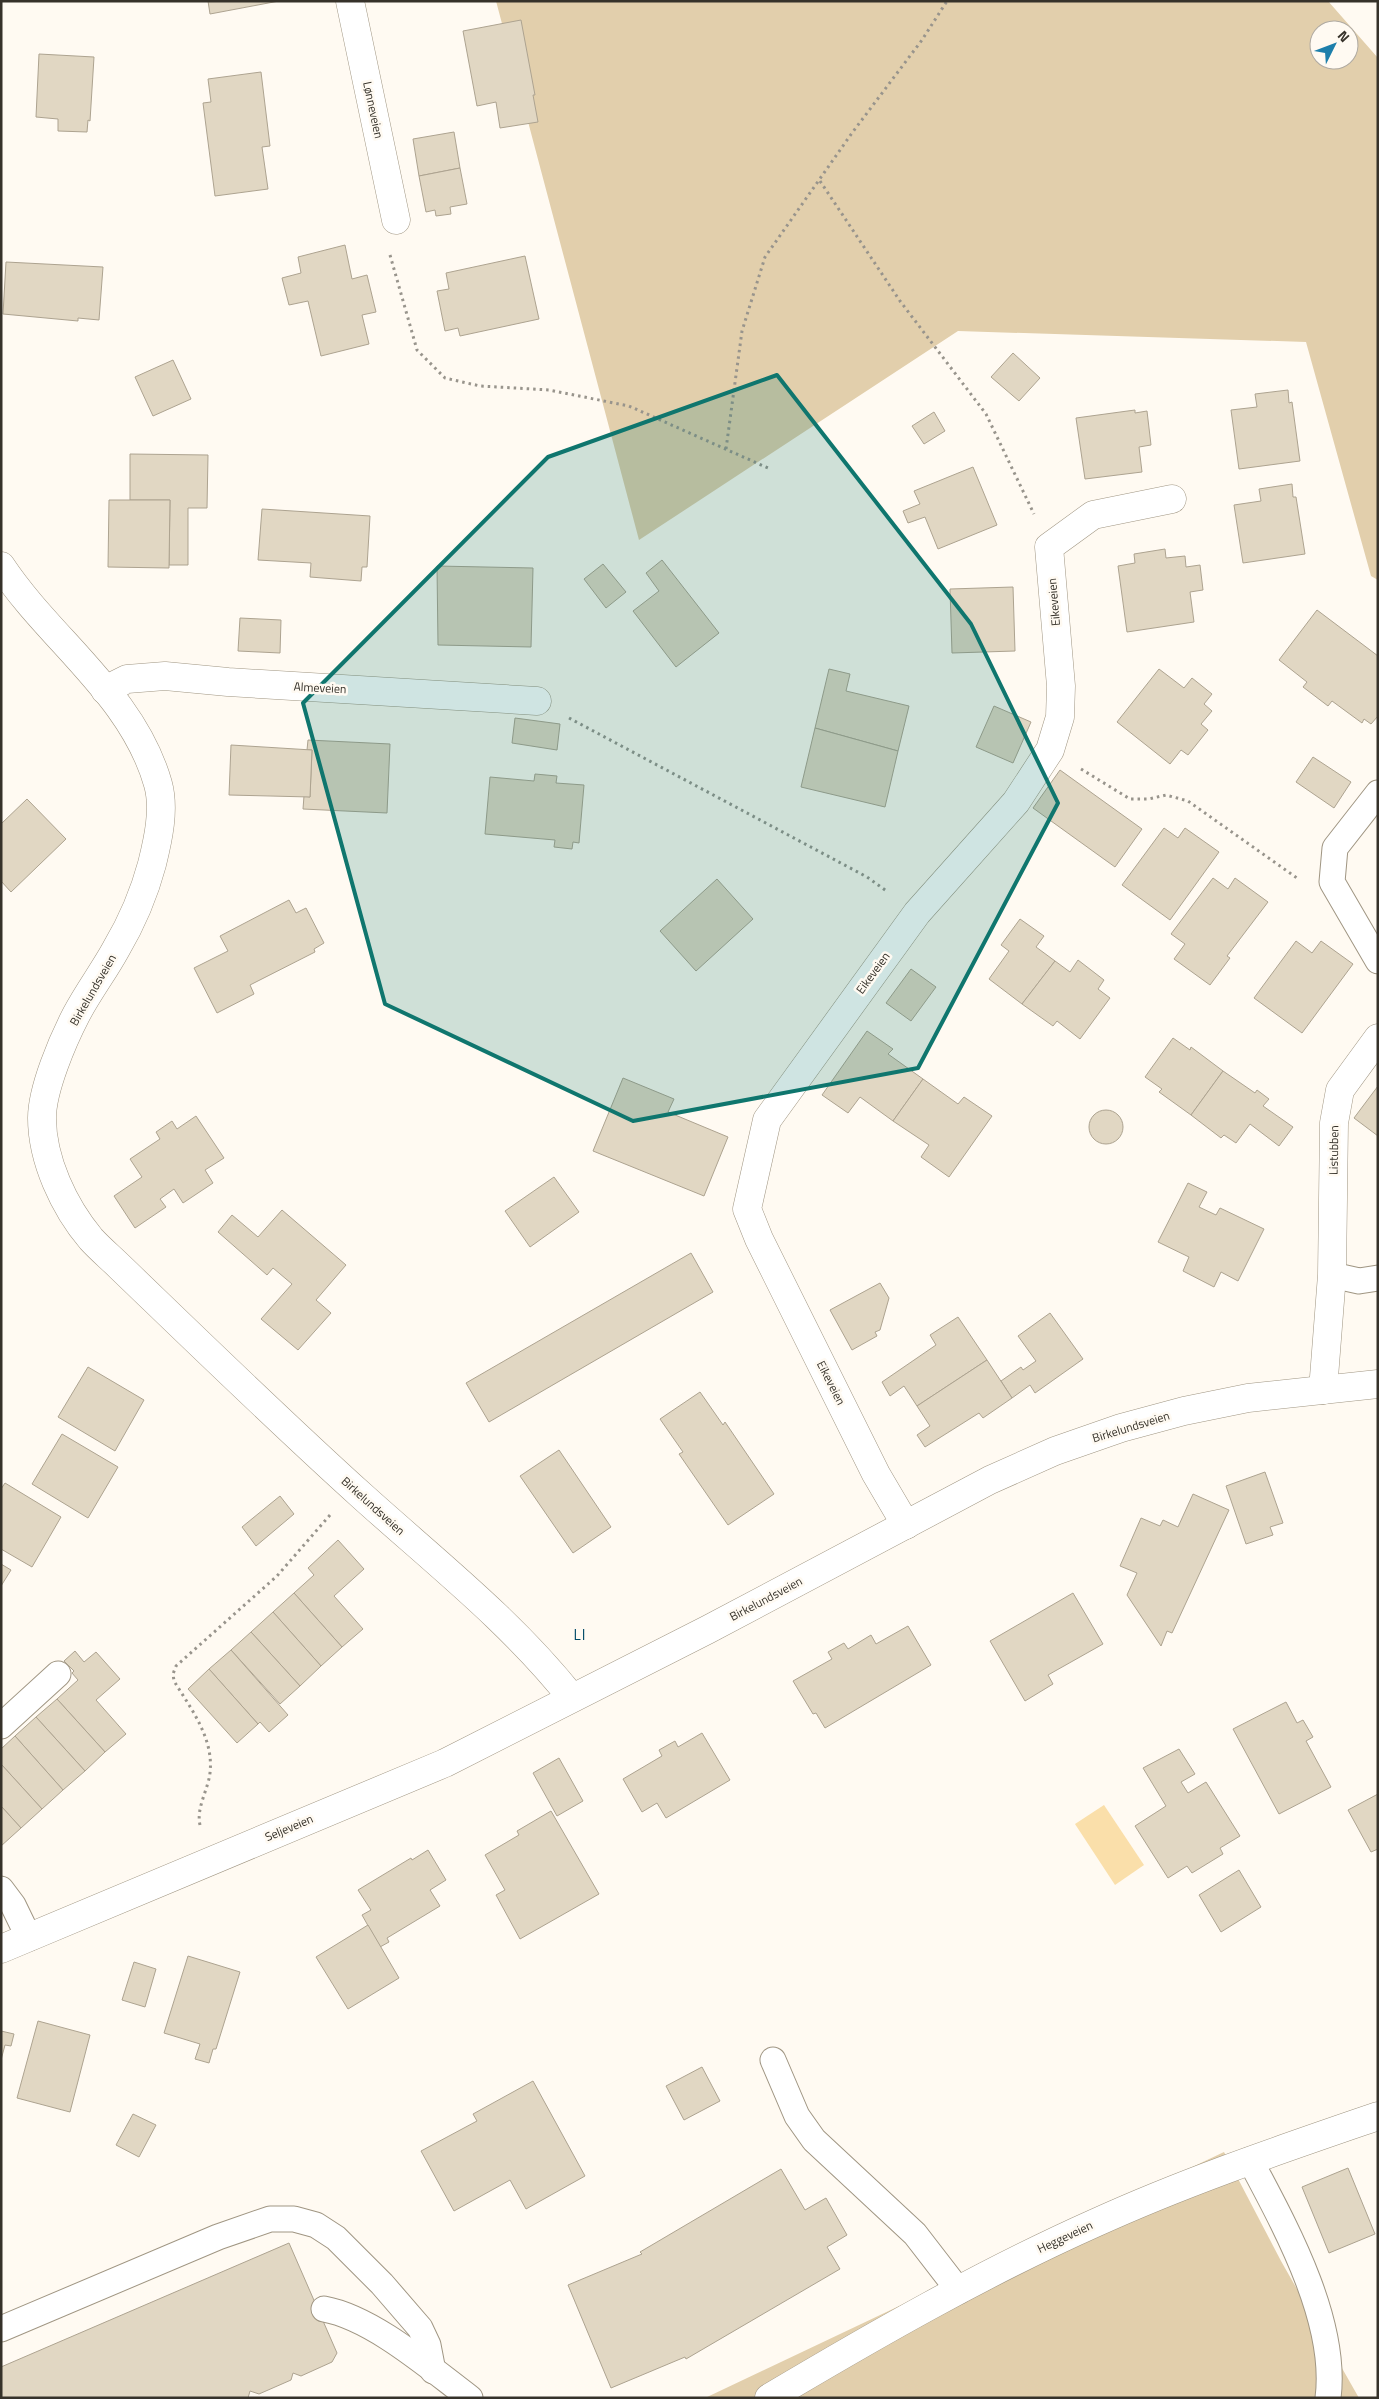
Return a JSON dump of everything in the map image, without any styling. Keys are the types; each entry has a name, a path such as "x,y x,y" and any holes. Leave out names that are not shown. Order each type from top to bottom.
{"street":[{"name":"Lønneveien","path":"350,1 396,220"},
{"path":"1049,547 1093,515 1172,499"},
{"name":"Eikeveien","path":"906,1525 876,1474 759,1239 747,1209 767,1120 917,913 1016,802 1050,750 1060,717 1061,686 1049,547"},
{"name":"Birkelundsveien","path":"1,566 14,586 105,690 125,716 146,753 158,786 160,817 154,854 136,912 76,1014 50,1080 42,1116 46,1153 69,1205 91,1238 352,1487 514,1633 546,1665 572,1698 707,1630 990,1480 1055,1451 1121,1428 1184,1411 1248,1398 1378,1384"},
{"name":"Almeveien","path":"105,690 127,679 165,676 228,682 537,701"},
{"name":"Listubben","path":"1323,1390 1332,1275 1334,1123 1340,1090 1378,1038"},
{"name":"Seljeveien","path":"1,1949 445,1763 572,1698"},
{"name":"Heggeveien","path":"769,2398 959,2291 1096,2222 1168,2191 1250,2160 1378,2116"}],"lane":[{"path":"1378,793 1335,848 1332,882 1378,961"},
{"path":"1332,1275 1359,1281 1378,1278"},
{"path":"1,1726 58,1674"},
{"path":"1,1889 12,1904 29,1938"},
{"path":"773,2060 797,2116 814,2140 915,2234 959,2291"},
{"path":"1250,2160 1284,2224 1303,2269 1321,2322 1328,2362 1328,2398"},
{"path":"1,2329 218,2237 270,2220 294,2219 316,2225 336,2238 376,2276 420,2328 428,2346 433,2371"},
{"path":"324,2309 343,2312 373,2329 470,2398"}],"path":[{"path":"726,449 742,331 765,257 852,133 922,40 947,1"},
{"path":"820,181 900,301 986,414 1049,547"},
{"path":"396,220 389,252 417,350 445,378 480,386 549,390 629,406 768,468"},
{"path":"537,701 867,877 917,913"},
{"path":"1050,750 1130,799 1149,799 1166,795 1188,801 1295,878 1332,882"},
{"path":"216,1858 199,1824 199,1814 210,1773 210,1751 204,1731 174,1681 173,1674 176,1666 182,1660 277,1576 322,1526 352,1487"}],"highlighted area":[{"path":"777,375 971,624 1058,803 918,1068 633,1121 385,1004 303,703 548,457"}],"shaded area":[{"path":"496,1 1328,1 1345,20 1309,20 1309,70 1359,70 1359,36 1378,58 1378,580 1371,576 1306,342 958,331 639,540"},
{"path":"1104,1805 1144,1865 1115,1885 1075,1824"},
{"path":"1224,2152 1281,2261 1359,2398 705,2398"}],"building":[{"path":"208,1 279,1 210,14"},
{"path":"521,20 538,122 500,128 496,102 477,106 463,31"},
{"path":"39,54 94,57 90,121 88,120 87,132 58,131 58,119 36,117"},
{"path":"261,72 270,146 262,147 268,189 215,196 203,103 211,102 208,79"},
{"path":"454,132 460,168 419,176 413,139"},
{"path":"460,168 467,204 450,207 451,214 436,216 435,210 426,212 419,176"},
{"path":"345,245 352,279 367,275 376,312 362,315 369,344 321,356 308,301 289,305 282,278 301,273 298,257"},
{"path":"525,256 539,319 460,336 458,328 445,331 437,291 449,289 446,273"},
{"path":"6,262 103,267 99,320 78,318 78,321 3,314"},
{"path":"1013,353 1040,378 1019,401 991,377"},
{"path":"173,360 191,399 153,416 135,377"},
{"path":"1288,390 1289,403 1292,402 1300,461 1239,469 1231,410 1257,407 1255,394"},
{"path":"1135,410 1135,413 1147,411 1151,445 1139,447 1142,472 1085,479 1076,418"},
{"path":"934,412 945,431 924,444 912,426"},
{"path":"130,454 208,455 207,508 188,508 188,565 169,565 170,500 130,500"},
{"path":"973,467 997,525 938,549 925,517 908,523 903,511 920,504 914,491"},
{"path":"1292,484 1293,497 1296,497 1305,554 1243,563 1234,505 1261,501 1259,489"},
{"path":"109,500 170,500 169,568 108,567"},
{"path":"262,509 370,516 367,567 362,567 361,581 310,577 311,563 258,560"},
{"path":"1165,549 1166,558 1185,556 1186,567 1200,565 1203,590 1190,592 1194,622 1127,632 1118,566 1135,563 1134,554"},
{"path":"662,560 719,633 676,667 633,611 659,591 646,573"},
{"path":"603,564 626,592 606,608 584,579"},
{"path":"437,566 533,568 531,647 438,645"},
{"path":"1013,587 1015,651 952,653 950,589"},
{"path":"1317,610 1378,656 1378,716 1371,724 1364,719 1362,723 1332,701 1328,706 1303,687 1307,682 1279,660"},
{"path":"240,618 281,620 280,653 238,651"},
{"path":"829,669 850,674 846,691 909,706 898,751 815,728"},
{"path":"1159,669 1184,688 1192,678 1212,694 1204,704 1212,711 1201,724 1208,730 1188,755 1181,750 1170,764 1117,722"},
{"path":"994,706 1031,722 1013,763 976,747"},
{"path":"515,718 560,724 557,750 512,743"},
{"path":"815,728 898,751 885,807 801,787"},
{"path":"308,740 390,744 387,813 303,809 304,796 310,797 312,750 307,750"},
{"path":"231,745 312,750 310,797 229,795"},
{"path":"1313,757 1351,782 1334,808 1296,782"},
{"path":"1060,770 1142,829 1115,867 1033,808"},
{"path":"535,774 557,776 556,783 584,785 579,843 573,842 572,849 554,847 555,840 485,834 490,777 534,781"},
{"path":"27,799 66,839 11,892 1,881 1,824"},
{"path":"1164,828 1178,838 1185,828 1219,852 1170,920 1122,885"},
{"path":"1213,878 1228,889 1235,878 1268,902 1227,956 1230,958 1210,985 1174,959 1185,944 1171,934"},
{"path":"717,879 753,919 696,971 660,931"},
{"path":"289,900 296,913 306,908 324,943 314,949 315,952 250,985 254,994 217,1013 194,968 228,951 220,936"},
{"path":"1020,919 1044,936 1036,947 1055,961 1022,1004 989,979 1009,951 1001,945"},
{"path":"1296,941 1312,953 1321,941 1353,964 1302,1033 1254,998"},
{"path":"1078,960 1104,980 1098,989 1110,998 1080,1039 1057,1021 1053,1026 1022,1004 1055,961 1070,972"},
{"path":"911,969 936,987 911,1021 886,1003"},
{"path":"867,1031 893,1049 888,1054 923,1079 893,1121 860,1097 848,1113 822,1095"},
{"path":"1173,1038 1190,1050 1191,1047 1223,1071 1191,1115 1159,1092 1162,1089 1145,1077"},
{"path":"1223,1071 1255,1093 1257,1090 1269,1099 1263,1106 1293,1127 1279,1146 1250,1124 1236,1143 1224,1135 1221,1138 1191,1115"},
{"path":"623,1078 674,1099 668,1112 728,1137 704,1196 593,1151"},
{"path":"923,1079 958,1104 964,1097 992,1116 949,1177 921,1157 929,1145 893,1121"},
{"path":"1378,1086 1378,1136 1354,1118"},
{"path":"1106,1110 1113,1111 1118,1115 1122,1120 1122,1134 1118,1139 1113,1143 1106,1144 1099,1143 1094,1139 1090,1134 1089,1127 1090,1120 1094,1115 1099,1111"},
{"path":"196,1116 224,1158 205,1170 213,1183 183,1203 174,1189 160,1199 166,1207 135,1228 114,1196 142,1177 130,1159 160,1139 156,1132 172,1121 177,1129"},
{"path":"554,1177 579,1212 530,1247 505,1211"},
{"path":"1188,1183 1207,1192 1199,1207 1216,1215 1220,1208 1264,1229 1238,1281 1221,1272 1214,1287 1183,1271 1189,1257 1158,1242"},
{"path":"282,1210 346,1265 316,1300 331,1313 298,1350 261,1319 292,1284 273,1268 267,1275 218,1232 232,1215 258,1237"},
{"path":"691,1253 713,1292 489,1422 466,1383"},
{"path":"880,1283 889,1298 880,1330 875,1332 877,1336 852,1350 830,1310"},
{"path":"1050,1313 1083,1359 1035,1393 1030,1385 1012,1398 1001,1381 1021,1367 1023,1370 1036,1361 1018,1336"},
{"path":"958,1317 987,1360 917,1406 904,1386 890,1396 882,1382 936,1345 930,1335"},
{"path":"987,1360 1012,1398 983,1418 979,1413 925,1447 917,1435 930,1426 917,1406"},
{"path":"88,1367 144,1400 115,1451 58,1417"},
{"path":"700,1392 723,1425 725,1422 774,1494 728,1525 679,1454 683,1452 660,1419"},
{"path":"62,1434 118,1467 88,1518 32,1484"},
{"path":"559,1450 611,1527 573,1553 520,1476"},
{"path":"1265,1472 1283,1523 1270,1527 1273,1535 1246,1544 1226,1486"},
{"path":"5,1483 61,1517 32,1567 1,1549 1,1489"},
{"path":"1193,1494 1229,1510 1172,1633 1167,1631 1161,1646 1127,1595 1137,1573 1120,1566 1141,1518 1160,1526 1163,1520 1178,1527"},
{"path":"280,1496 294,1514 256,1546 242,1527"},
{"path":"338,1540 364,1569 334,1596 363,1629 342,1647 294,1593 314,1575 308,1568"},
{"path":"1,1564 11,1570 1,1586"},
{"path":"294,1593 342,1647 321,1666 273,1612"},
{"path":"1073,1593 1103,1644 1048,1675 1053,1684 1025,1701 990,1641"},
{"path":"273,1612 321,1666 300,1686 251,1632"},
{"path":"908,1626 931,1665 825,1728 816,1713 813,1714 793,1681 832,1659 828,1652 844,1643 848,1649 871,1635 876,1644"},
{"path":"251,1632 300,1686 280,1704 231,1650"},
{"path":"231,1650 288,1715 269,1732 260,1722 258,1724 209,1669"},
{"path":"75,1651 84,1662 96,1652 120,1679 96,1700 126,1734 105,1752 57,1699 78,1680 72,1673 74,1671 64,1661"},
{"path":"209,1669 258,1724 237,1743 188,1689"},
{"path":"57,1699 105,1752 85,1771 36,1717"},
{"path":"1286,1702 1297,1723 1303,1720 1313,1737 1306,1741 1331,1787 1279,1814 1233,1729"},
{"path":"36,1717 85,1771 63,1790 15,1736"},
{"path":"702,1733 730,1780 666,1818 657,1803 642,1812 623,1779 662,1756 659,1750 675,1741 678,1747"},
{"path":"15,1736 63,1790 42,1809 1,1764 1,1749"},
{"path":"1179,1749 1195,1774 1181,1782 1188,1793 1206,1782 1240,1836 1220,1848 1223,1854 1192,1873 1187,1866 1168,1878 1135,1826 1166,1806 1143,1768"},
{"path":"559,1758 583,1801 557,1816 533,1773"},
{"path":"1,1764 42,1809 21,1828 1,1806"},
{"path":"1378,1794 1378,1849 1371,1852 1348,1810"},
{"path":"1,1806 21,1828 1,1846"},
{"path":"551,1811 599,1894 520,1939 496,1895 505,1890 485,1855 519,1835 517,1831"},
{"path":"428,1850 446,1880 430,1890 440,1906 387,1938 389,1942 380,1947 362,1915 371,1910 358,1890"},
{"path":"1239,1870 1261,1907 1221,1932 1199,1895"},
{"path":"368,1925 399,1978 348,2009 316,1957"},
{"path":"188,1956 240,1972 216,2049 213,2049 209,2063 195,2059 200,2044 164,2033"},
{"path":"134,1962 156,1969 145,2007 122,2000"},
{"path":"38,2021 90,2035 70,2112 17,2098"},
{"path":"1,2031 14,2034 11,2046 5,2045 1,2060"},
{"path":"702,2067 720,2101 684,2120 666,2086"},
{"path":"533,2081 585,2176 526,2209 510,2180 454,2211 421,2151 477,2121 473,2114"},
{"path":"133,2114 156,2125 139,2157 116,2145"},
{"path":"1348,2168 1375,2234 1329,2253 1302,2187"},
{"path":"781,2169 805,2210 826,2198 847,2235 827,2247 840,2269 686,2359 685,2357 611,2388 568,2285 642,2254 640,2252"},
{"path":"289,2243 337,2353 332,2362 301,2376 293,2373 291,2380 259,2394 250,2391 248,2398 1,2398 1,2367"}],"district":[{"name":"LI","path":"580,1635"}]}
